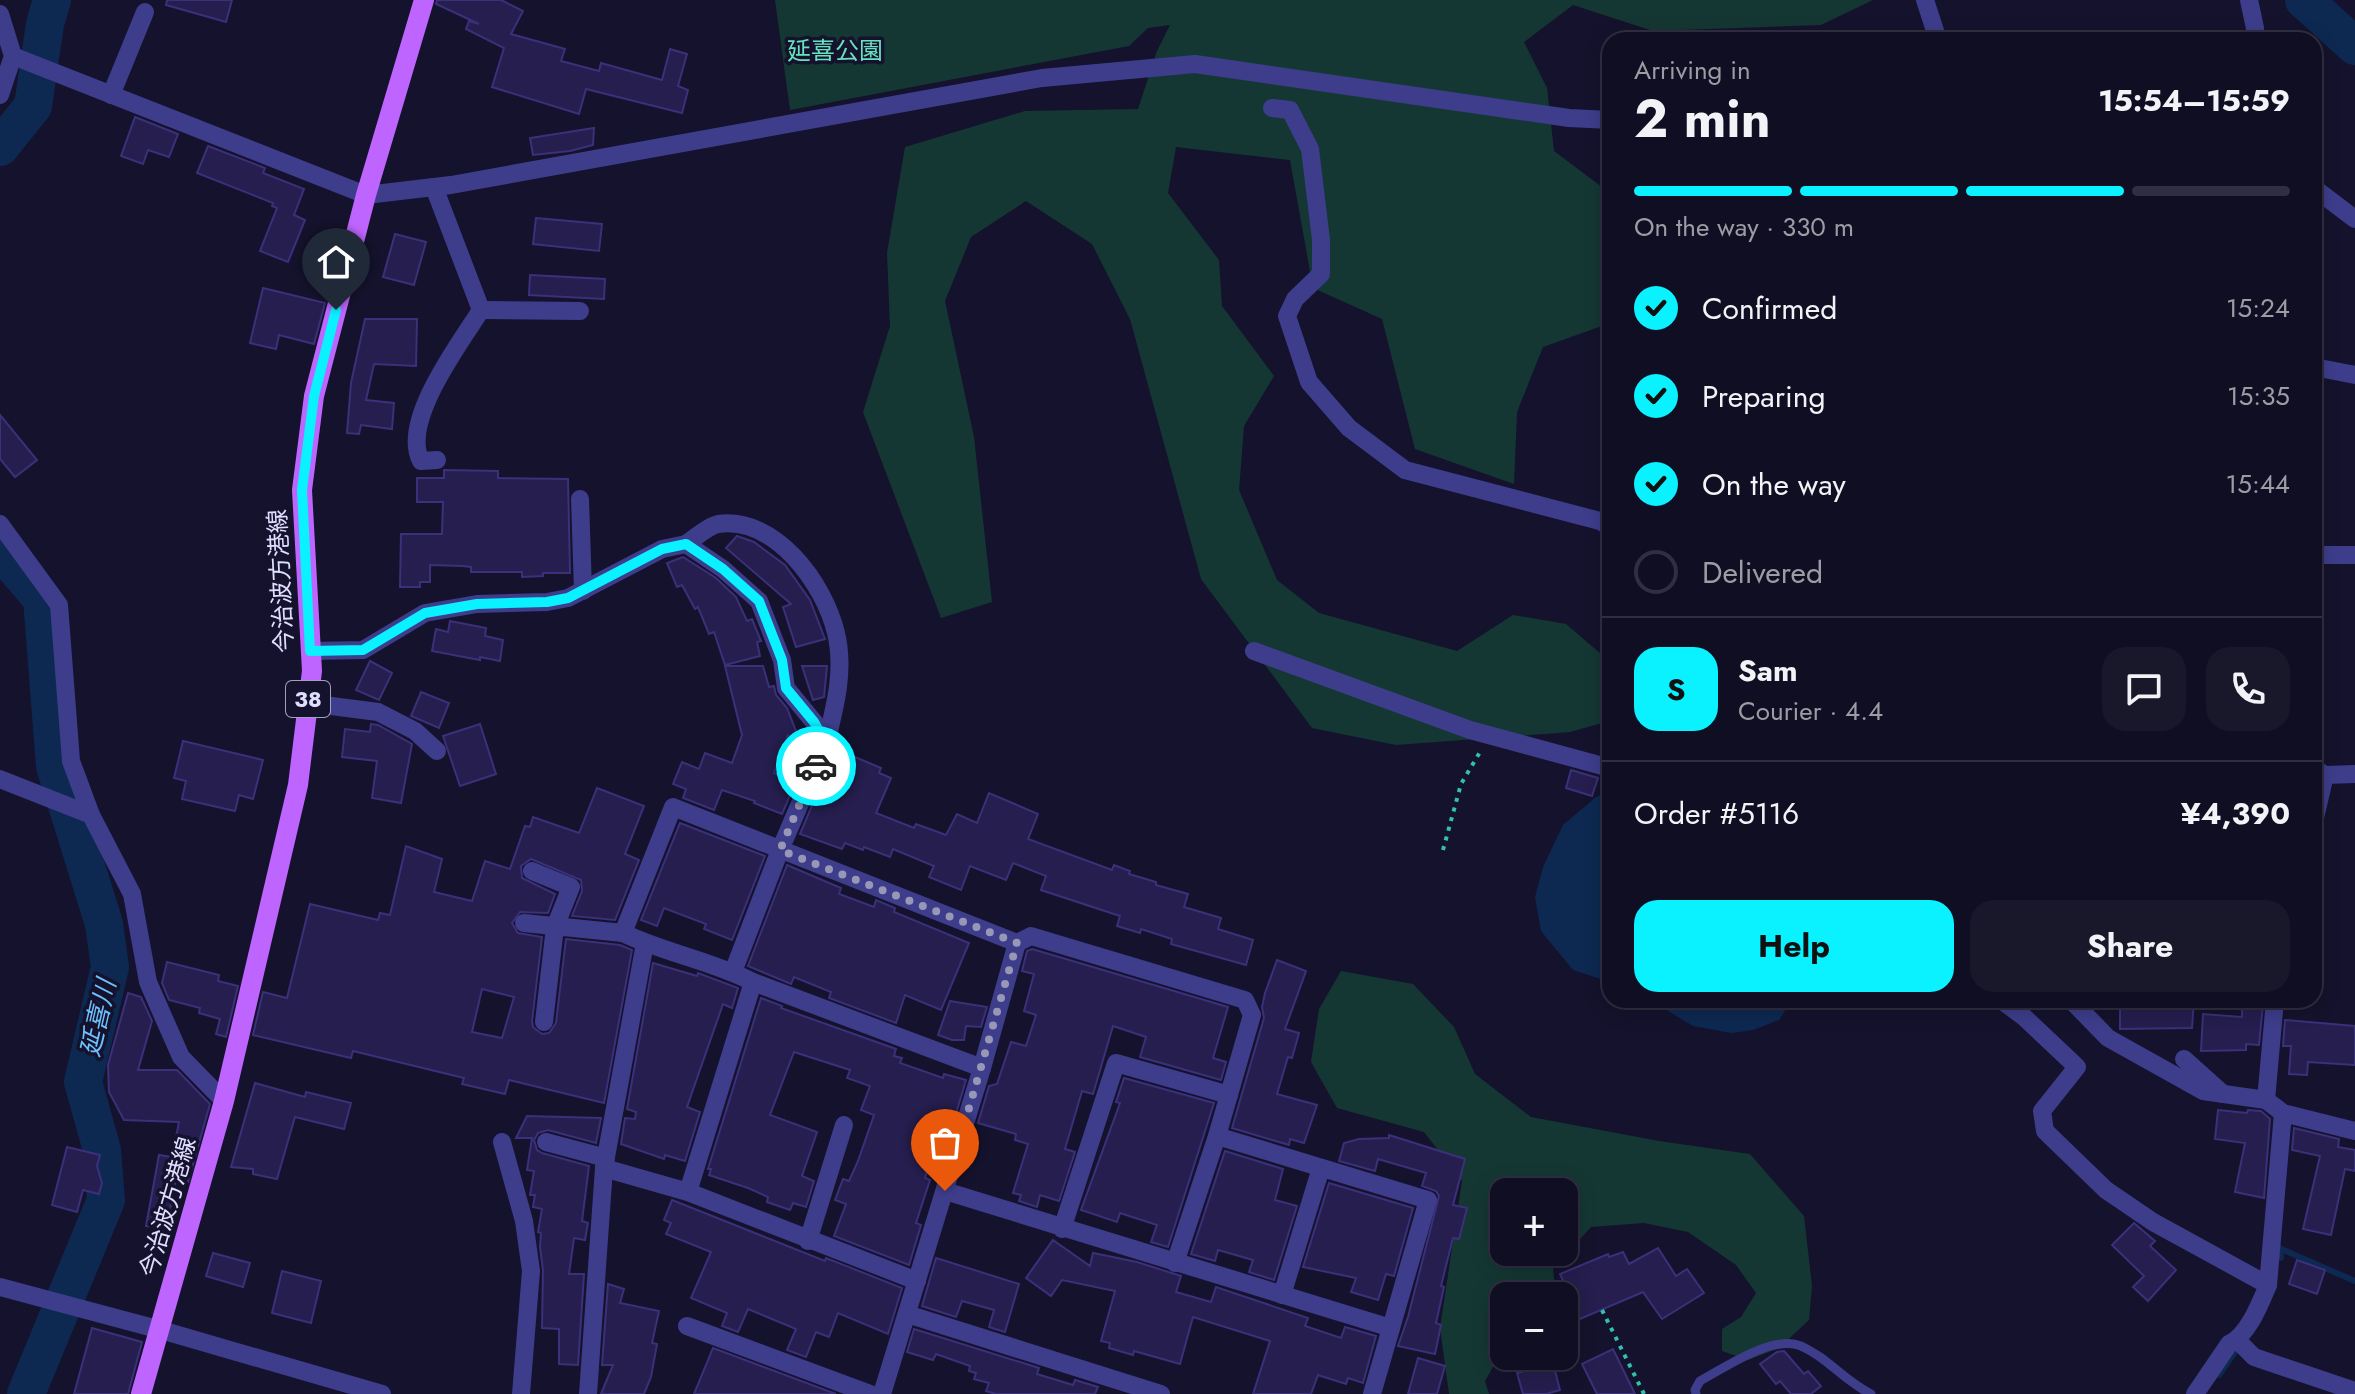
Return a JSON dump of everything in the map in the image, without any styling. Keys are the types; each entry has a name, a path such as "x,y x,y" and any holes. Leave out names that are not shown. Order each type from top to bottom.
{"main road":[{"name":"今治波方港線","path":"141,1394 224,1101 298,785 312,671 302,490 314,396 366,195 424,0"}],"street":[{"path":"0,6 3,0"},
{"path":"1925,0 1935,32"},
{"path":"2249,0 2255,32"},
{"path":"111,95 145,12"},
{"path":"0,14 13,56 1,89"},
{"path":"13,56 366,195 434,187 1042,78 1195,64 1569,118 1602,120"},
{"path":"1272,108 1290,110 1310,149 1321,240 1321,274 1295,299 1287,316 1309,382 1349,428 1405,470 1602,522"},
{"path":"434,187 481,310"},
{"path":"2322,194 2355,219"},
{"path":"481,310 580,311"},
{"path":"437,460 421,461 416,453 426,398 481,310"},
{"path":"2322,369 2355,375"},
{"path":"580,499 583,591"},
{"path":"0,524 59,605 71,761 91,815 132,894 148,982 181,1057 224,1101"},
{"path":"310,651 363,650 425,613 477,604 547,602 568,598 662,549 686,544 716,524 755,528 791,552 817,588 836,633 840,687 826,743 733,972"},
{"path":"686,544 723,569 759,601 782,660 786,688 814,722 826,743"},
{"path":"2322,555 2355,555"},
{"path":"1254,651 1489,736 1602,766"},
{"path":"308,703 378,712 415,731 437,751"},
{"path":"2322,771 2355,774"},
{"path":"0,779 91,815"},
{"path":"623,933 673,807 1017,943"},
{"path":"532,871 571,887 555,927 544,1022"},
{"path":"524,923 623,933 982,1068"},
{"path":"882,1394 1017,943 1031,936 1245,1000 1252,1015 1217,1136 1175,1263"},
{"path":"588,1394 605,1163 645,943"},
{"path":"688,1192 753,982"},
{"path":"2012,1008 2077,1067 2042,1111 2045,1131 2106,1190 2153,1222 2268,1285"},
{"path":"2079,1008 2108,1038 2203,1091 2266,1100 2283,1113 2355,1131"},
{"path":"2266,1100 2274,1008"},
{"path":"2184,1059 2223,1094"},
{"path":"1062,1229 1116,1063 1229,1095"},
{"path":"2195,1394 2229,1344 2237,1340 2259,1306 2268,1285 2283,1113"},
{"path":"808,1241 844,1125"},
{"path":"1217,1136 1428,1200 1372,1394"},
{"path":"502,1142 524,1221 531,1271 521,1394"},
{"path":"546,1142 688,1192 917,1281"},
{"path":"1282,1295 1321,1168"},
{"path":"945,1191 1391,1328"},
{"path":"0,1287 382,1394"},
{"path":"907,1314 1136,1390 1161,1394"},
{"path":"687,1326 870,1394"},
{"path":"2237,1340 2254,1357 2355,1391"}],"lane":[{"path":"1696,1394 1700,1381 1754,1352 1773,1345 1796,1344 1820,1358 1854,1386 1871,1394"}],"path":[{"path":"1443,850 1461,784 1489,736"},
{"path":"1602,1310 1644,1394"}],"green space":[{"name":"延喜公園","path":"775,0 1873,0 1821,25 1653,31 1573,5 1524,42 1547,88 1554,151 1602,187 1602,328 1543,347 1517,412 1514,484 1415,449 1382,319 1313,288 1290,160 1176,147 1168,193 1219,260 1222,306 1274,376 1244,426 1239,490 1277,580 1319,613 1457,651 1513,615 1566,624 1602,655 1602,723 1570,732 1396,745 1312,728 1201,579 1130,319 1092,244 1026,201 971,237 945,301 974,437 992,602 941,618 863,412 890,326 887,253 905,147 1025,111 1138,109 1157,51 1170,25 1148,28 1129,46 790,110"},
{"path":"1341,971 1413,984 1454,1027 1475,1074 1531,1117 1750,1154 1804,1216 1812,1286 1809,1320 1779,1348 1748,1360 1722,1351 1722,1329 1741,1317 1756,1293 1736,1265 1688,1232 1644,1223 1591,1227 1578,1241 1578,1178 1490,1178 1490,1266 1556,1266 1553,1269 1554,1282 1490,1282 1491,1370 1485,1381 1489,1394 1449,1394 1440,1328 1462,1181 1424,1132 1337,1108 1311,1062 1319,1009"}],"water":[{"path":"1602,794 1602,979 1573,970 1541,931 1535,897 1543,867 1563,825"},
{"path":"1663,1008 1787,1008 1779,1020 1753,1030 1731,1033 1693,1026"}],"building":[{"path":"167,0 232,0 226,22 166,5"},
{"path":"437,0 501,0 523,11 511,34 565,49 561,61 599,71 601,63 662,80 670,49 687,54 678,86 688,90 682,113 586,89 579,114 492,87 504,48 466,29 469,21 479,24 436,4"},
{"path":"135,117 178,134 169,157 148,150 143,164 121,156"},
{"path":"594,128 593,145 533,155 530,138"},
{"path":"208,146 265,168 263,173 304,189 294,215 305,220 288,262 260,251 277,208 272,206 273,203 197,173"},
{"path":"536,218 602,224 599,251 533,244"},
{"path":"395,234 426,242 414,285 383,277"},
{"path":"530,275 605,279 604,299 529,295"},
{"path":"263,288 325,303 314,344 279,335 276,349 250,343"},
{"path":"365,319 417,319 416,366 374,364 366,400 394,403 392,429 361,425 359,434 347,433 351,383"},
{"path":"0,415 37,460 15,477 0,459"},
{"path":"444,470 498,471 498,478 568,479 570,573 522,577 522,572 471,572 471,567 430,565 430,582 420,582 420,587 400,587 401,534 442,534 443,502 417,502 417,478 444,478"},
{"path":"737,536 754,542 785,565 810,600 825,639 796,647 783,607 791,604 726,548"},
{"path":"683,557 716,578 736,597 747,621 752,619 761,641 757,642 760,656 725,665 714,632 709,634 698,607 695,609 682,585 677,587 667,563"},
{"path":"450,621 486,628 485,636 503,640 500,661 432,651 436,629 448,632"},
{"path":"370,661 392,673 379,700 356,690"},
{"path":"725,666 763,666 769,687 774,686 776,695 787,708 799,739 788,735 774,773 796,782 782,814 722,790 714,810 683,798 686,789 673,784 682,762 699,769 705,753 732,763 742,735"},
{"path":"802,666 827,666 824,697 813,700"},
{"path":"421,692 449,703 439,728 411,716"},
{"path":"371,724 412,744 401,803 372,798 377,761 342,757 345,729 370,732"},
{"path":"480,724 496,774 460,786 443,736"},
{"path":"183,741 263,760 253,799 239,795 235,811 182,799 186,781 174,778"},
{"path":"836,749 881,768 879,773 891,778 876,813 914,828 916,824 946,835 957,814 977,823 989,793 1038,814 1028,839 1112,870 1114,865 1130,871 1129,874 1156,882 1156,885 1188,894 1184,907 1221,918 1218,929 1253,940 1246,965 1171,944 1172,939 1141,929 1140,933 1117,926 1120,916 1041,890 1046,876 1013,863 1006,880 970,866 961,890 929,877 934,866 893,849 890,857 845,843 842,849 800,834"},
{"path":"1571,770 1598,778 1592,796 1566,788"},
{"path":"597,788 644,806 625,854 639,860 615,920 572,916 582,891 581,880 531,859 521,866 522,878 555,894 548,913 520,912 512,923 518,933 542,937 532,1021 533,1027 542,1034 549,1033 556,1023 566,939 620,945 632,950 604,1103 509,1080 505,1094 462,1084 464,1078 353,1051 351,1058 253,1035 263,992 287,998 310,904 378,920 380,913 390,915 406,846 442,859 434,892 472,901 485,861 510,869 525,826 530,827 533,817 579,833","holes":["482,989 514,997 502,1038 472,1032"]},
{"path":"680,823 765,856 732,940 704,929 706,924 664,908 657,926 641,920"},
{"path":"787,865 841,888 839,894 874,907 876,900 895,908 894,912 969,943 941,1010 905,995 896,1023 829,998 831,992 794,977 791,984 748,966"},
{"path":"1032,949 1228,1007 1213,1058 1226,1062 1221,1080 1140,1057 1146,1037 1113,1026 1093,1094 1082,1091 1065,1149 1075,1152 1059,1201 1040,1195 1037,1207 1019,1201 1021,1195 1013,1193 1028,1144 1015,1140 1016,1134 978,1123 989,1086 997,1084 1011,1042 1026,1046 1036,1015 1024,1011 1034,974 1022,971 1027,951"},
{"path":"1277,960 1306,971 1285,1029 1299,1033 1277,1094 1317,1105 1304,1143 1290,1139 1289,1145 1232,1128 1264,1018 1262,1007 1265,993"},
{"path":"167,962 219,975 218,981 238,986 226,1037 216,1034 220,1019 199,1013 200,1008 169,1000 162,983"},
{"path":"653,963 697,976 698,973 738,988 732,1008 723,1004 687,1107 700,1112 685,1161 665,1155 664,1159 621,1144 625,1118 635,1119 636,1112 627,1109"},
{"path":"128,993 141,997 152,1021 138,1070 177,1070 210,1104 188,1182 176,1179 166,1230 146,1226 159,1155 172,1157 179,1122 124,1120 109,1092 108,1065"},
{"path":"761,998 896,1049 894,1056 902,1058 900,1063 943,1078 944,1074 966,1080 955,1117 944,1114 925,1178 930,1180 916,1223 921,1225 909,1265 834,1236 846,1204 835,1200 843,1179 849,1181 874,1115 861,1110 870,1086 847,1078 850,1070 794,1052 770,1115 817,1132 802,1176 814,1181 806,1207 793,1203 790,1210 767,1202 768,1197 748,1188 709,1175 711,1169 708,1169"},
{"path":"950,1001 987,1007 981,1027 966,1026 964,1040 938,1035"},
{"path":"2120,1008 2193,1008 2192,1028 2120,1029"},
{"path":"2242,1008 2263,1008 2259,1045 2246,1044 2246,1050 2201,1051 2203,1014 2242,1017"},
{"path":"2285,1020 2355,1026 2355,1065 2308,1062 2307,1075 2289,1074 2291,1046 2283,1046"},
{"path":"1124,1078 1214,1103 1168,1247 1151,1242 1157,1225 1120,1213 1117,1222 1081,1210 1120,1103 1116,1102"},
{"path":"255,1083 305,1097 306,1092 351,1103 344,1129 295,1117 277,1179 253,1174 253,1169 231,1167"},
{"path":"2218,1110 2261,1111 2270,1119 2264,1198 2235,1192 2245,1143 2215,1139"},
{"path":"527,1116 601,1118 596,1143 548,1130 538,1133 534,1140 537,1150 542,1153 589,1166 582,1221 588,1223 585,1240 574,1238 569,1274 584,1274 578,1365 559,1364 559,1329 542,1328 543,1270 541,1233 538,1232 542,1209 533,1207 535,1195 530,1195 534,1171 527,1170 532,1138 516,1138"},
{"path":"2294,1128 2339,1139 2338,1147 2355,1150 2355,1171 2345,1169 2331,1235 2303,1229 2320,1156 2292,1150"},
{"path":"1389,1135 1465,1159 1453,1205 1467,1208 1459,1239 1453,1238 1441,1286 1444,1287 1436,1323 1441,1325 1435,1354 1398,1346 1439,1196 1436,1191 1422,1186 1426,1173 1378,1159 1375,1171 1339,1161 1344,1143 1389,1138"},
{"path":"67,1147 100,1155 97,1166 102,1183 99,1194 83,1190 77,1212 52,1205"},
{"path":"1225,1151 1283,1169 1275,1200 1297,1206 1274,1280 1249,1272 1253,1260 1218,1250 1215,1261 1191,1254"},
{"path":"1329,1183 1413,1208 1394,1276 1386,1274 1378,1300 1351,1292 1356,1278 1303,1267"},
{"path":"672,1200 902,1288 888,1334 838,1313 829,1337 816,1332 806,1357 787,1350 796,1329 748,1309 738,1332 722,1326 727,1313 691,1298 711,1252 666,1234 671,1223 664,1220"},
{"path":"2134,1223 2155,1241 2150,1246 2176,1270 2148,1301 2133,1287 2144,1276 2112,1245"},
{"path":"1053,1240 1090,1266 1093,1253 1137,1262 1181,1276 1176,1292 1211,1302 1216,1287 1308,1318 1305,1326 1341,1338 1345,1327 1376,1336 1363,1383 1348,1378 1346,1384 1318,1375 1311,1394 1253,1394 1270,1341 1193,1317 1180,1364 1134,1351 1133,1355 1109,1348 1110,1343 1101,1341 1115,1291 1062,1280 1051,1296 1026,1278"},
{"path":"1658,1248 1676,1276 1687,1269 1704,1293 1662,1319 1643,1292 1580,1319 1578,1282 1564,1282 1560,1274 1608,1254 1609,1257 1623,1252 1629,1264"},
{"path":"213,1253 250,1263 243,1287 206,1276"},
{"path":"936,1258 1019,1284 1005,1332 989,1327 994,1310 962,1301 956,1317 922,1306"},
{"path":"2297,1260 2325,1270 2317,1294 2289,1284"},
{"path":"282,1271 321,1281 311,1323 272,1313"},
{"path":"608,1284 624,1289 620,1303 659,1311 652,1343 657,1344 651,1377 644,1394 601,1394 613,1365 602,1365"},
{"path":"92,1328 142,1342 128,1394 74,1394"},
{"path":"914,1329 1039,1368 1037,1374 1073,1385 1075,1380 1098,1387 1095,1394 996,1394 986,1391 989,1383 974,1379 976,1373 969,1371 970,1366 936,1354 933,1360 907,1352"},
{"path":"713,1348 836,1394 694,1394"},
{"path":"1613,1349 1635,1394 1597,1394 1582,1364"},
{"path":"1784,1351 1804,1374 1808,1371 1821,1386 1811,1394 1791,1394 1780,1381 1776,1384 1760,1364 1777,1352"},
{"path":"1418,1358 1445,1366 1437,1394 1408,1394"},
{"path":"1555,1370 1560,1390 1546,1394 1523,1394 1517,1373"}],"waterway":[{"name":"延喜川","path":"0,147 33,106 45,24 52,0"},
{"path":"2304,0 2355,46"},
{"name":"延喜川","path":"0,550 42,599 55,766 104,924 110,967 83,1082 102,1150 106,1200 26,1394"},
{"path":"2281,1258 2279,1248 2355,1281"},
{"path":"2219,1375 2235,1352"}],"way so far":[{"path":"816,766 780,850 1017,943 945,1191"}],"route":[{"path":"336,310 314,396 302,490 310,651 363,650 425,613 477,604 547,602 568,598 662,549 686,544 723,569 759,601 782,660 786,688 814,722 826,743 816,766"}]}
